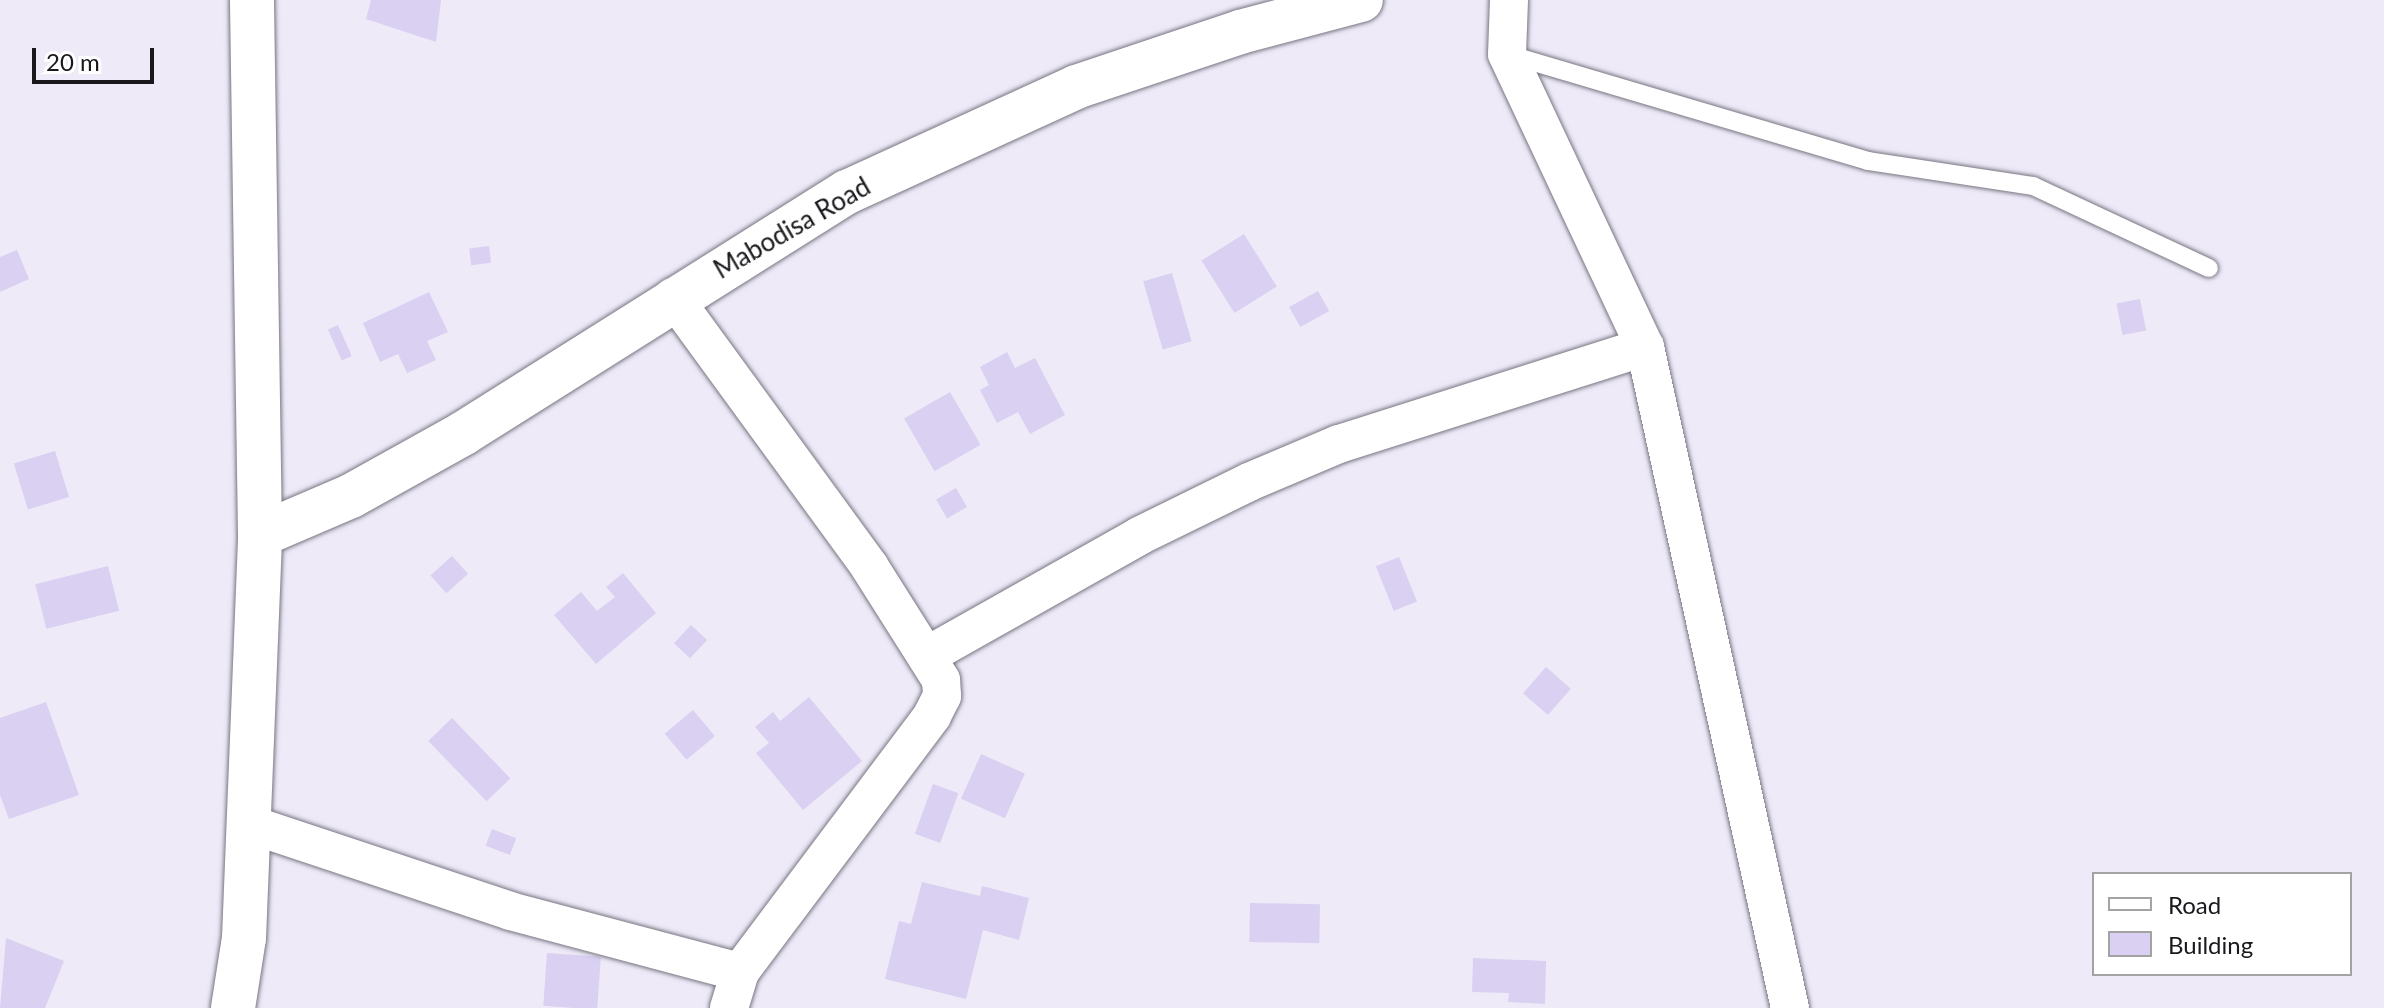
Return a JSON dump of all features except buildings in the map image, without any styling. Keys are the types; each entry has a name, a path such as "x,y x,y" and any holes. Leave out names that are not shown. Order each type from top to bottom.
{"street":[{"path":"233,1008 244,938 260,535 252,0"},
{"name":"Mabodisa Road","path":"260,535 351,496 464,433 673,297 847,192 1076,87 1240,32 1361,0"},
{"path":"1509,0 1507,54 1645,347 1790,1008"},
{"path":"673,297 930,654 942,696 932,716 740,972 729,1008"},
{"path":"930,654 1139,536 1274,471 1581,363 1645,347"},
{"path":"249,824 510,911 740,972"},
{"path":"244,938 255,1008"}],"lane":[{"path":"1507,54 1868,161 2033,186 2209,268"}]}
